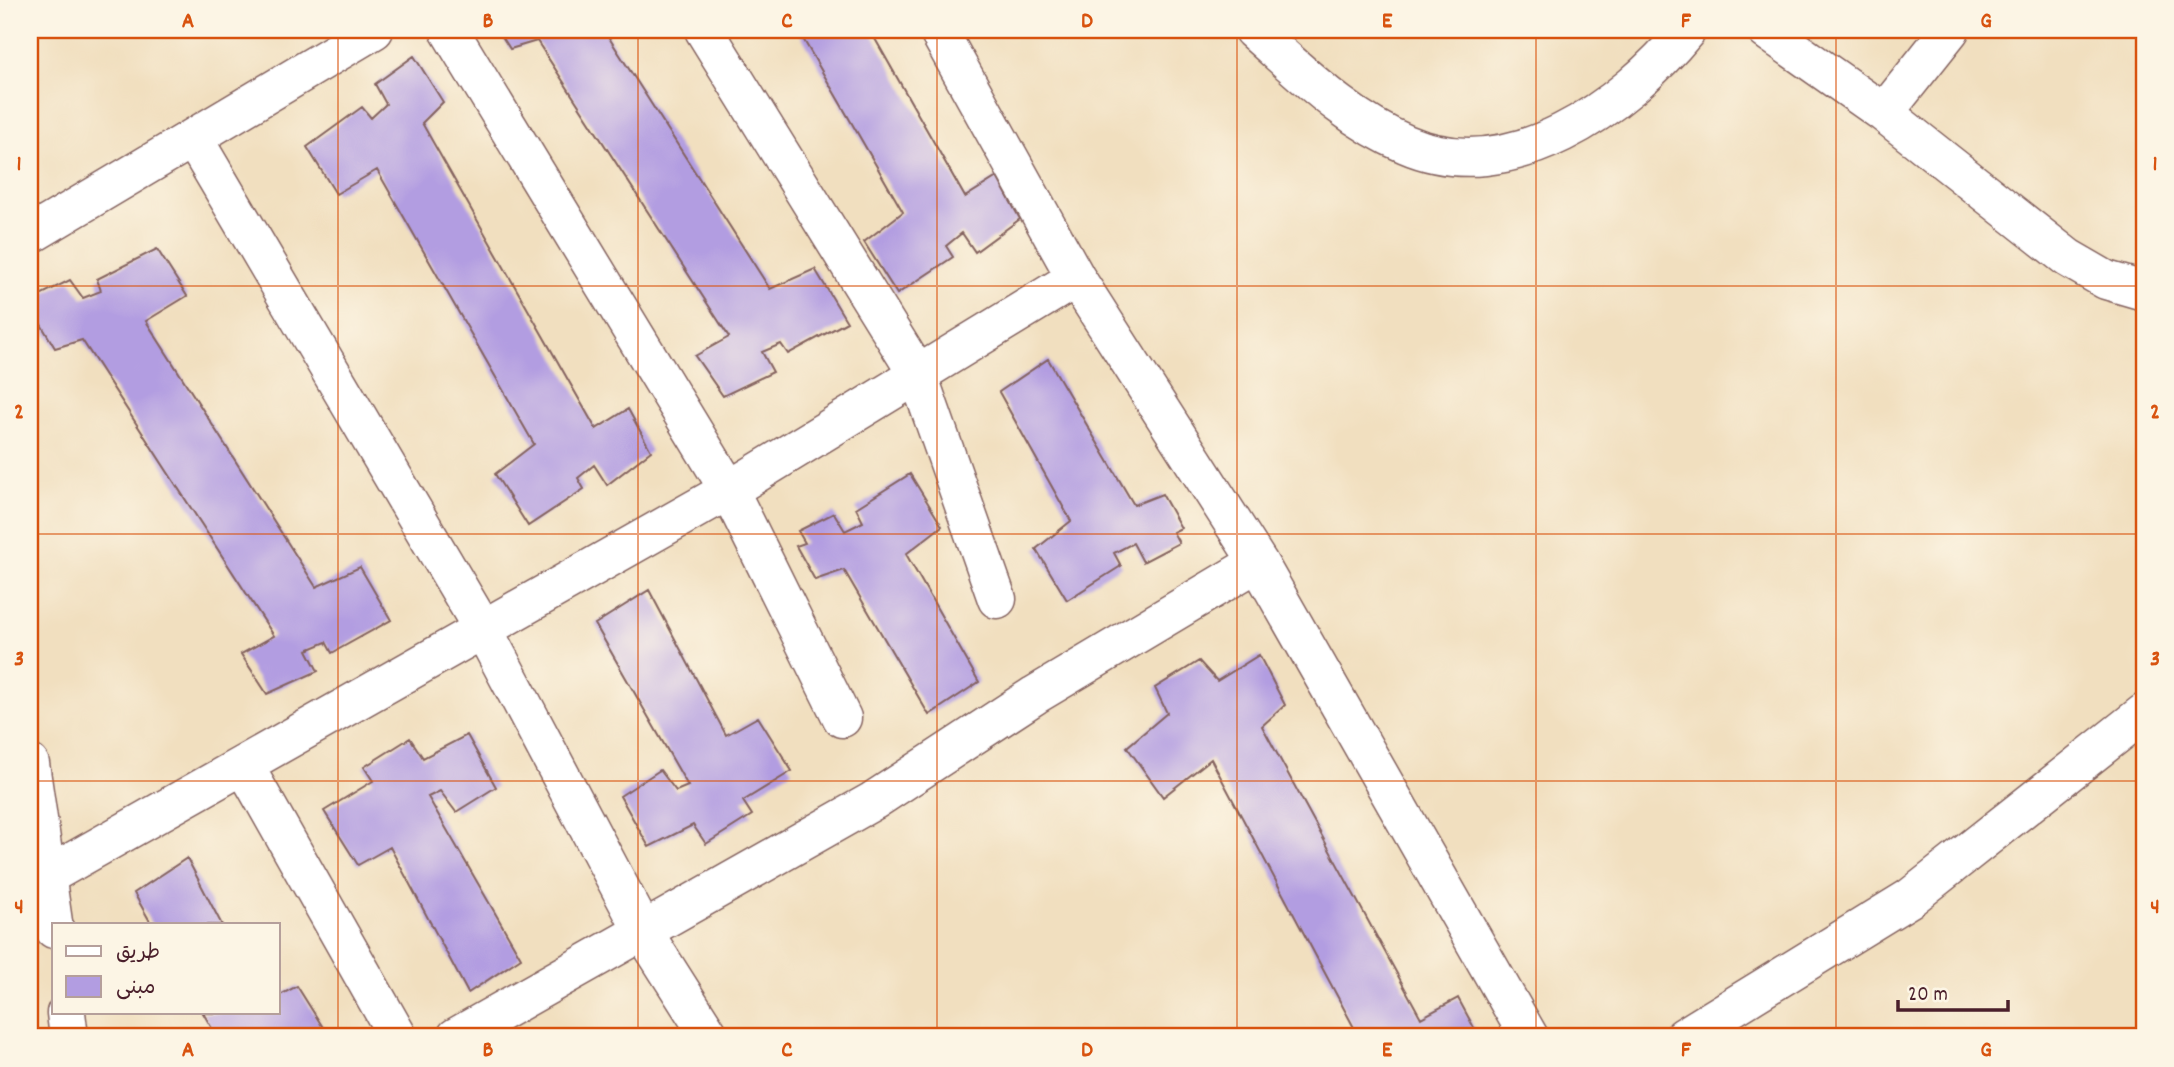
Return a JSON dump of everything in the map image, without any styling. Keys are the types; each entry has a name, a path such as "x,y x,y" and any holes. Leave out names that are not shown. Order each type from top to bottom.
{"street":[{"path":"30,235 374,30"},
{"path":"449,30 729,490 842,718"},
{"path":"704,30 918,375 997,599"},
{"path":"938,30 1076,278 1258,562 1529,1037"},
{"path":"1253,30 1346,111 1407,145 1454,155 1504,154 1553,138 1606,107 1658,65 1687,30"},
{"path":"1766,30 1884,113 2068,258 2106,280 2144,291"},
{"path":"1884,113 1950,30"},
{"path":"193,138 484,631 644,933 710,1037"},
{"path":"47,876 245,767 729,490 1076,278"},
{"path":"456,1037 873,801 1035,695 1258,562"},
{"path":"1684,1037 1910,898 2144,713"},
{"path":"30,764 53,923"},
{"path":"245,767 398,1037"},
{"path":"66,1014 69,1037"}],"building":[{"path":"498,30 604,30 770,289 815,269 847,322 788,354 781,344 762,352 773,372 723,396 695,356 729,337 537,41 510,49"},
{"path":"798,30 870,30 965,197 997,177 1020,219 975,252 962,233 946,246 953,257 897,294 864,242 903,212"},
{"path":"414,56 443,102 422,123 596,429 628,409 651,451 607,485 594,465 578,478 584,489 528,526 495,474 534,444 377,170 336,194 307,147 362,107 371,118 386,104 375,84"},
{"path":"157,249 187,296 146,321 316,587 360,567 391,620 332,653 326,642 307,650 318,671 267,694 241,654 274,636 82,340 55,348 30,306 30,300 70,280 83,298 101,291 97,279"},
{"path":"1048,359 1134,505 1162,494 1181,528 1173,532 1179,543 1143,562 1133,543 1114,553 1121,566 1067,600 1036,549 1071,521 999,392"},
{"path":"910,474 942,526 906,554 979,682 929,715 844,570 815,580 796,546 805,543 798,531 834,513 845,531 863,522 856,508"},
{"path":"649,590 726,735 758,717 792,771 743,801 752,815 706,844 693,825 649,847 620,796 660,770 676,791 688,786 595,624"},
{"path":"1259,655 1285,705 1262,726 1421,1018 1458,998 1479,1037 1359,1037 1211,759 1163,797 1127,747 1167,713 1155,688 1199,661 1217,681"},
{"path":"467,735 496,787 456,812 440,791 428,797 521,958 468,993 390,847 358,865 324,811 373,781 364,767 410,738 423,758"},
{"path":"187,858 221,923 151,923 134,893"},
{"path":"297,986 329,1037 217,1037 204,1014 280,1014 280,995"}]}
